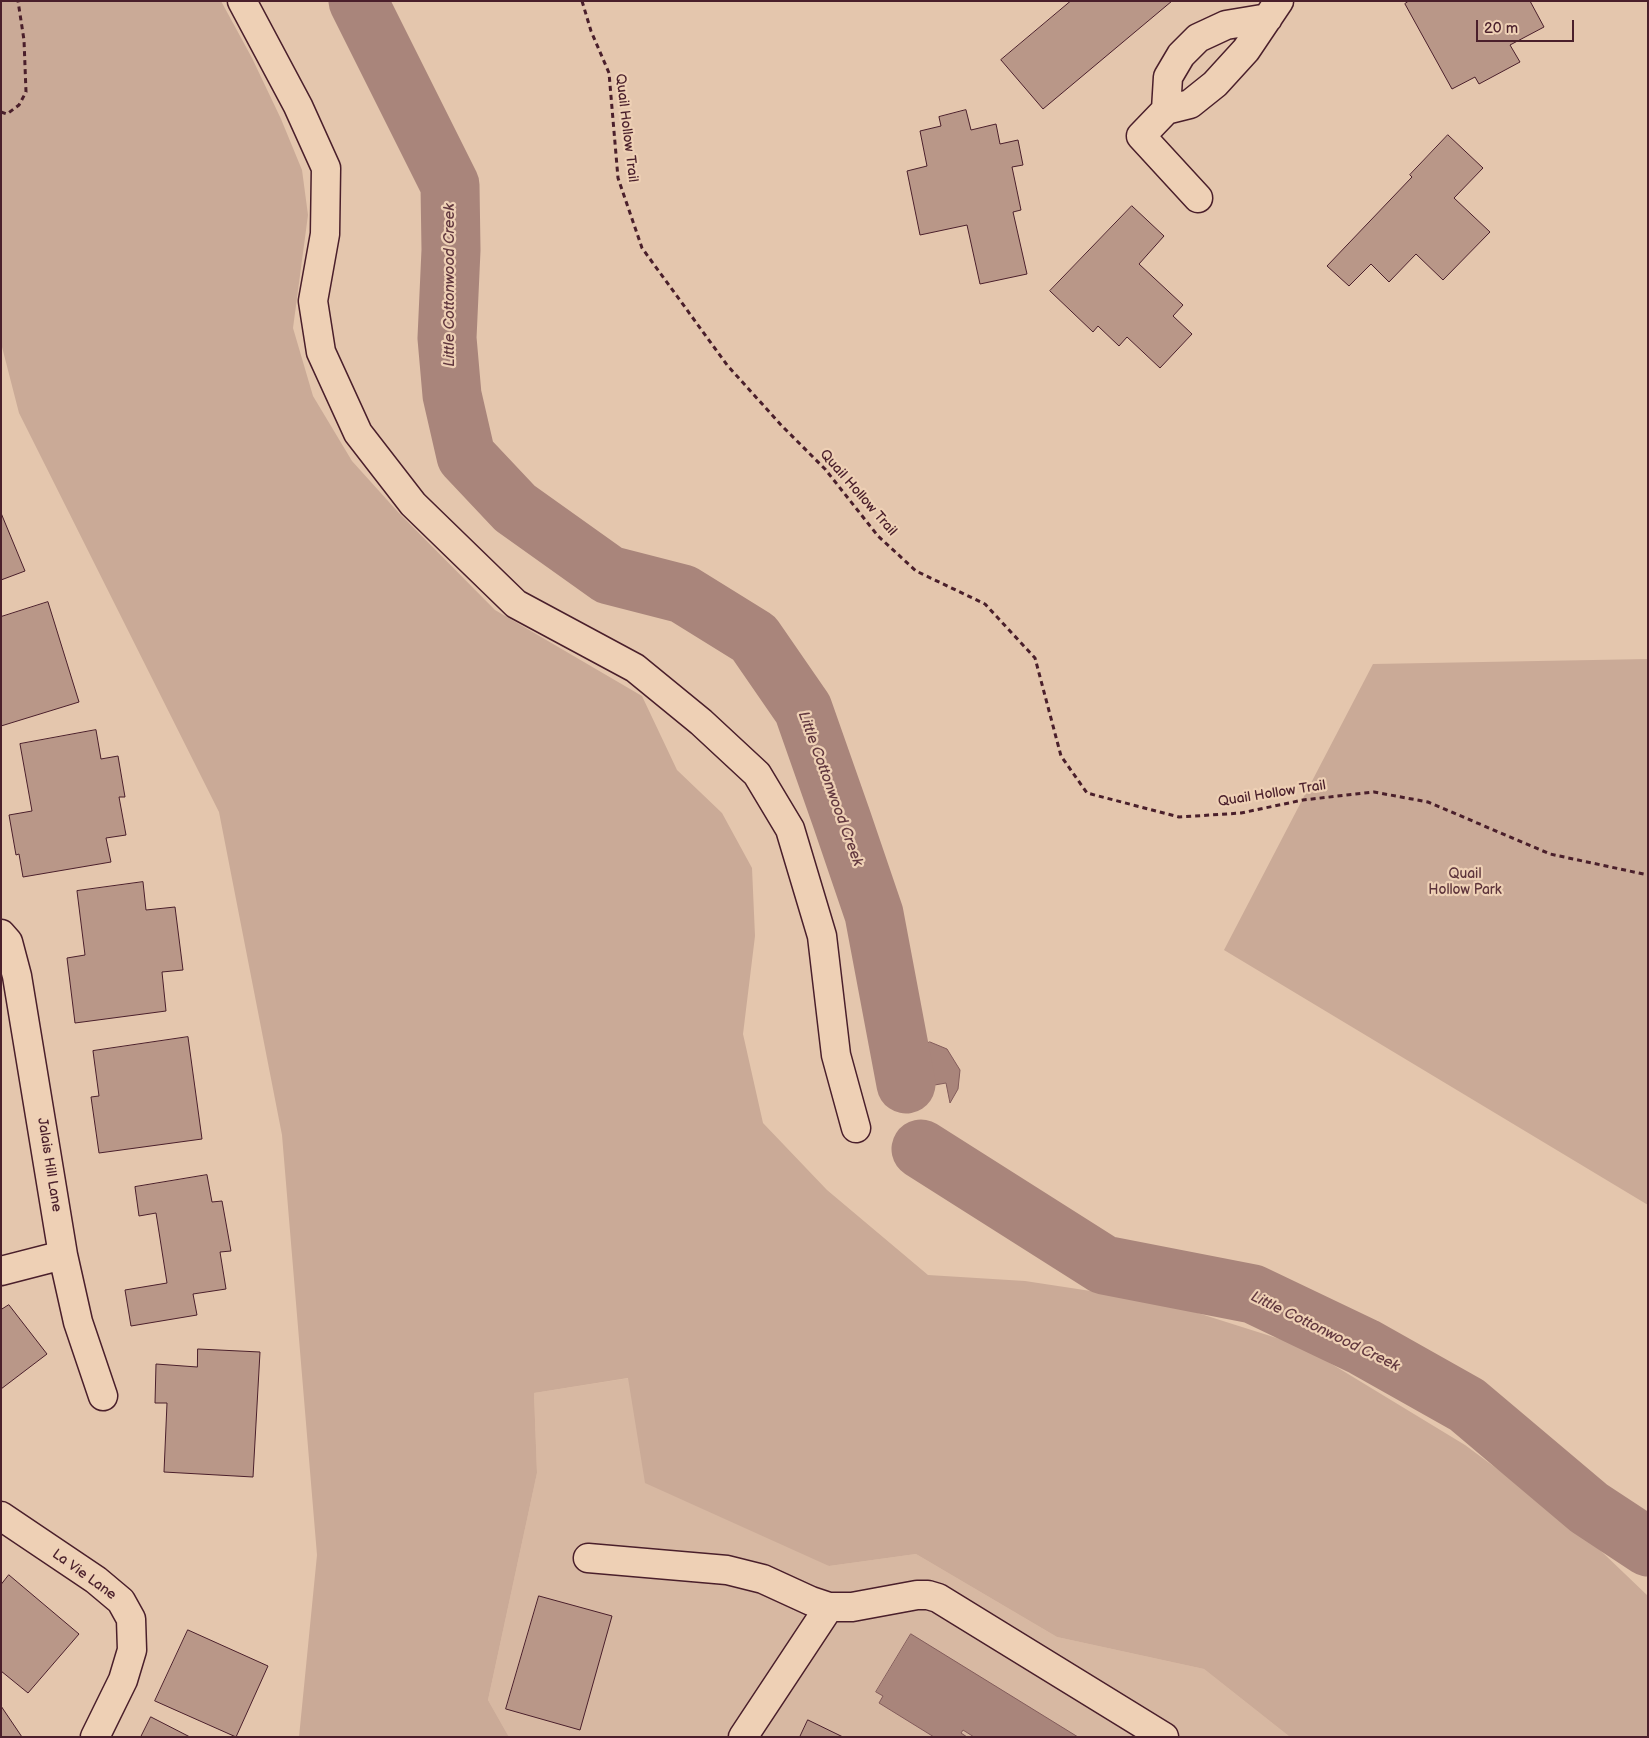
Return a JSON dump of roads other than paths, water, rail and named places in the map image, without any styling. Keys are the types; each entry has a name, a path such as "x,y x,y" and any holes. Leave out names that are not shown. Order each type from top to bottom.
{"street":[{"path":"242,1 298,106 326,168 325,234 313,301 321,352 358,433 413,504 516,604 635,668 701,722 757,774 790,830 822,936 836,1055 856,1128"},
{"path":"1166,110 1168,77 1181,55 1198,38 1226,25 1273,10"},
{"path":"1198,198 1141,136 1166,110 1190,104 1215,84 1246,50 1273,10"},
{"name":"Jalais Hill Lane","path":"1,934 8,942 17,976 63,1255 78,1322 104,1396"},
{"path":"1,1271 63,1255"},
{"name":"La Vie Lane","path":"1,1516 96,1580 121,1601 131,1619 132,1650 125,1673 95,1737"},
{"path":"588,1558 727,1570 763,1578 811,1601 829,1607 852,1607 917,1595 928,1595 938,1598 1164,1737"},
{"path":"742,1737 829,1607"}],"waterway":[{"name":"Little Cottonwood Creek","path":"358,1 450,185 451,250 447,338 452,395 466,456 515,508 609,575 683,594 754,638 803,709 842,820 874,914 906,1084"},
{"name":"Little Cottonwood Creek","path":"921,1149 1104,1265 1253,1294 1364,1347 1467,1405 1589,1508 1648,1547"}],"park label":[{"name":"Quail Hollow Park","path":"1465,882"}]}
